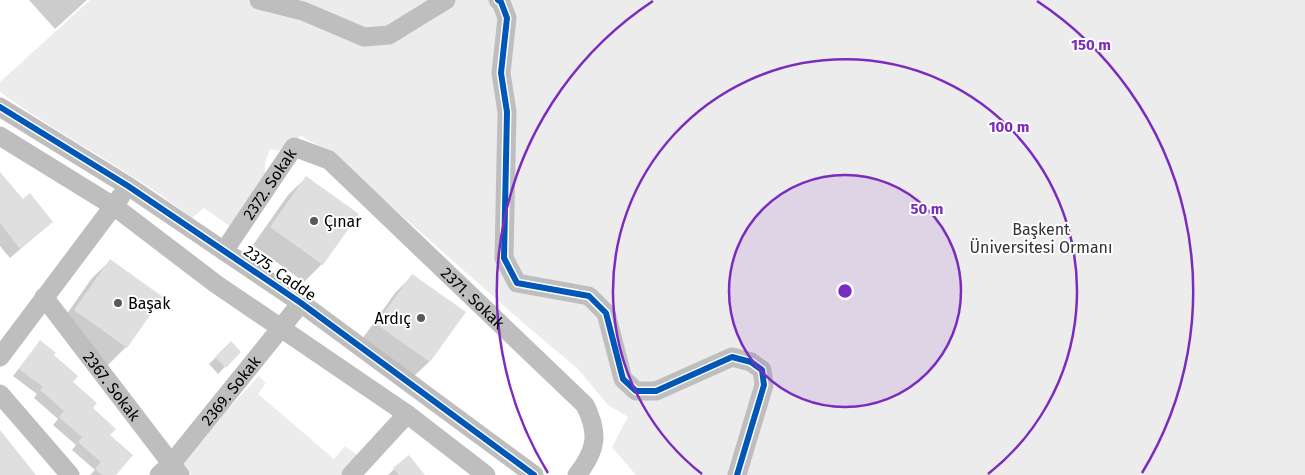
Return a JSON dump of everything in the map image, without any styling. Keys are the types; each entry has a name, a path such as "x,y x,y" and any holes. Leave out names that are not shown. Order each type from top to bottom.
{"street":[{"path":"259,0 303,10 364,37 389,35 446,0"},
{"path":"498,0 501,2 507,18 501,73 507,112 504,258 517,283 589,296 606,313 623,379 636,391 656,391 732,357 751,362 762,370 764,385 737,475"},
{"name":"2375. Cadde","path":"0,107 128,186 301,303 534,475"},
{"path":"0,136 114,206 216,284 407,414 486,475"},
{"name":"2372. Sokak","path":"224,251 286,156 294,148 301,148"},
{"name":"2371. Sokak","path":"301,148 329,160 585,405 593,421 595,432 593,446 586,464 577,475"},
{"path":"0,357 128,186"},
{"name":"2367. Sokak","path":"44,297 171,471"},
{"name":"2369. Sokak","path":"171,471 301,303"},
{"path":"0,394 70,475"},
{"path":"351,475 407,414"}],"green space":[{"name":"Başkent Üniversitesi Ormanı","path":"90,0 1305,0 1305,475 636,475 612,447 628,417 608,405 578,369 330,152 301,136 278,151 270,149 265,163 265,174 231,227 204,208 192,218 145,185 0,92 0,82"},
{"path":"259,376 266,383 258,394 334,459 345,446 360,457 341,475 191,475 180,460"}],"building":[{"path":"0,172 23,199 30,193 53,222 20,249 0,223"},
{"name":"Çınar","path":"306,176 359,214 323,265 270,227"},
{"name":"Başak","path":"110,259 163,297 127,348 74,310"},
{"name":"Ardıç","path":"412,274 466,312 430,362 376,324"},
{"path":"40,340 56,353 54,355 78,376 73,382 97,403 93,408 116,429 110,435 133,455 116,475 102,475 95,469 101,462 78,442 82,437 59,417 64,411 40,390 43,387 19,369"},
{"path":"231,341 241,352 226,368 215,357"},
{"path":"0,430 36,475 0,475"},
{"path":"409,455 425,475 399,475 393,468"}],"cycle path":[{"path":"498,0 501,2 507,18 501,73 507,112 504,258 517,283 589,296 606,313 623,379 636,391 656,391 732,357 751,362 762,370 764,385 737,475"},
{"path":"0,107 128,186 301,303 534,475"}],"place":[{"name":"Çınar","path":"314,221"},
{"name":"Başak","path":"118,303"},
{"name":"Ardıç","path":"421,318"}]}
